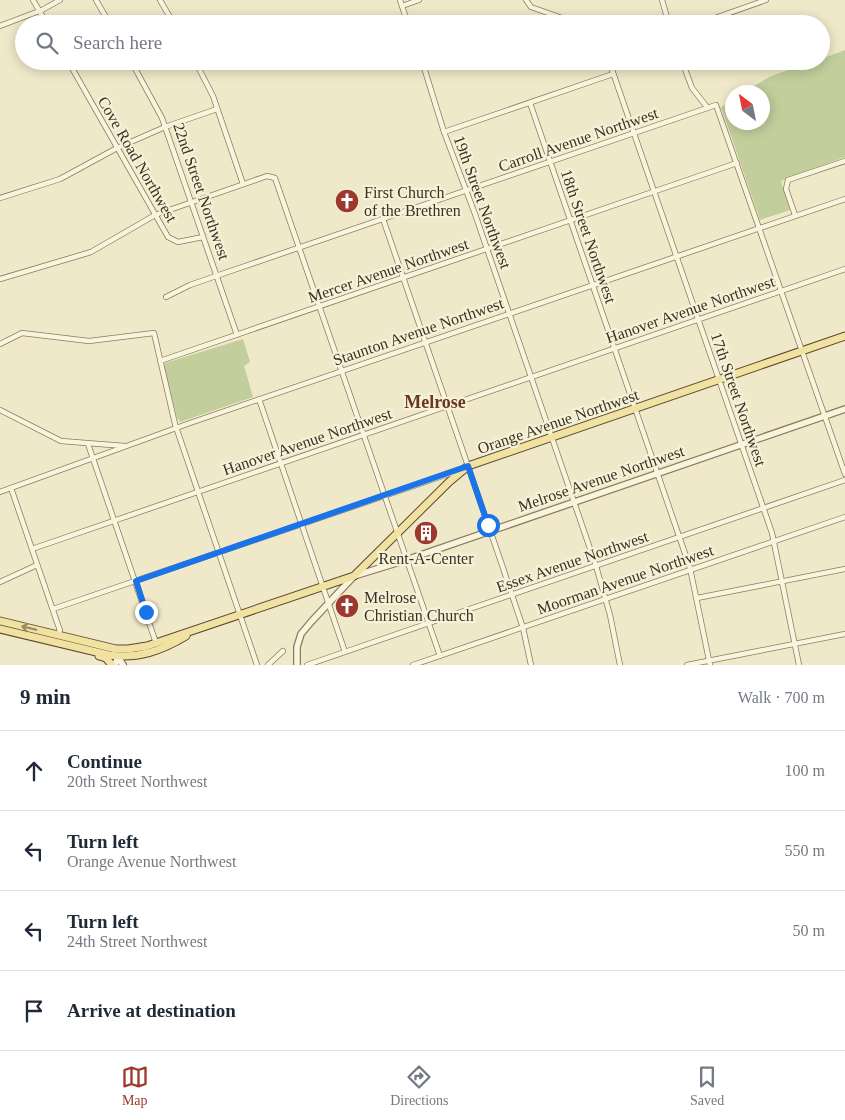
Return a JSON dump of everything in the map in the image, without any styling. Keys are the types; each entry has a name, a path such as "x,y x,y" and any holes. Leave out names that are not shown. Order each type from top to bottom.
{"main road":[{"name":"Orange Avenue Northwest","path":"465,468 845,336"},
{"path":"354,576 465,468"},
{"name":"Melrose Avenue Northwest","path":"0,621 105,646 128,649 147,646 195,631 354,576"},
{"name":"Melrose Avenue Northwest","path":"0,629 118,657 139,656 163,648 195,631"},
{"path":"67,645 72,650 101,657 114,665 118,657 126,652 150,649 156,643"},
{"path":"105,646 112,650 123,665"},
{"path":"127,665 139,656"}],"street":[{"path":"33,0 42,15"},
{"path":"27,15 60,0"},
{"path":"96,0 105,15"},
{"path":"160,0 169,15"},
{"path":"400,0 405,15"},
{"path":"402,6 419,0"},
{"path":"526,0 531,7 554,15"},
{"path":"662,0 667,15"},
{"path":"724,15 766,0"},
{"path":"0,26 15,20"},
{"name":"Cove Road Northwest","path":"73,70 168,237 174,241 187,242 203,237"},
{"name":"22nd Street Northwest","path":"136,70 159,110 237,335"},
{"path":"200,70 210,88 243,184"},
{"name":"19th Street Northwest","path":"425,70 444,132 487,250 596,566 607,600 620,665"},
{"name":"17th Street Northwest","path":"612,70 774,541 799,665"},
{"path":"685,70 692,88 707,107"},
{"path":"444,132 613,74"},
{"name":"18th Street Northwest","path":"530,103 691,570 709,663"},
{"name":"Carroll Avenue Northwest","path":"166,297 190,285 707,107 716,105 737,163"},
{"path":"0,198 60,180 117,148 165,127 217,109"},
{"path":"795,215 786,189 789,179 845,161"},
{"path":"737,163 845,474"},
{"name":"Mercer Avenue Northwest","path":"160,361 737,163"},
{"path":"0,279 91,252 155,215 267,176 275,178 440,656"},
{"name":"Staunton Avenue Northwest","path":"0,492 176,428 592,284 795,215 844,201"},
{"path":"383,219 447,406 465,468 490,531 523,628 531,665"},
{"name":"Hanover Avenue Northwest","path":"32,549 845,270"},
{"path":"0,344 22,333 89,341 154,333 176,428 257,665"},
{"path":"259,399 345,652"},
{"name":"Melrose Avenue Northwest","path":"354,576 406,560 845,409"},
{"path":"0,410 53,438 67,442 126,446"},
{"path":"88,444 156,643"},
{"name":"Orange Avenue Northwest","path":"52,609 465,468"},
{"name":"Essex Avenue Northwest","path":"307,665 845,480"},
{"path":"11,488 60,630 53,642"},
{"name":"Moorman Avenue Northwest","path":"413,665 845,518"},
{"path":"0,582 37,565"},
{"path":"697,598 845,569"},
{"path":"297,665 296,653 299,641 311,622 354,576"},
{"path":"687,665 709,663 845,634"},
{"path":"268,665 283,650"}],"green space":[{"path":"845,50 845,157 781,181 790,210 760,220 729,130 770,130 770,85 756,85 771,76 788,70 830,70 830,56"},
{"path":"725,104 725,119 721,107"},
{"path":"243,339 250,362 244,366 253,397 180,422 164,367 165,363"}],"place":[{"name":"First Church of the Brethren","path":"347,201"},
{"name":"Rent-A-Center","path":"426,533"},
{"name":"Melrose Christian Church","path":"347,606"}],"district":[{"name":"Melrose","path":"435,402"}],"route":[{"path":"146,612 136,581 468,466 488,525"}]}
